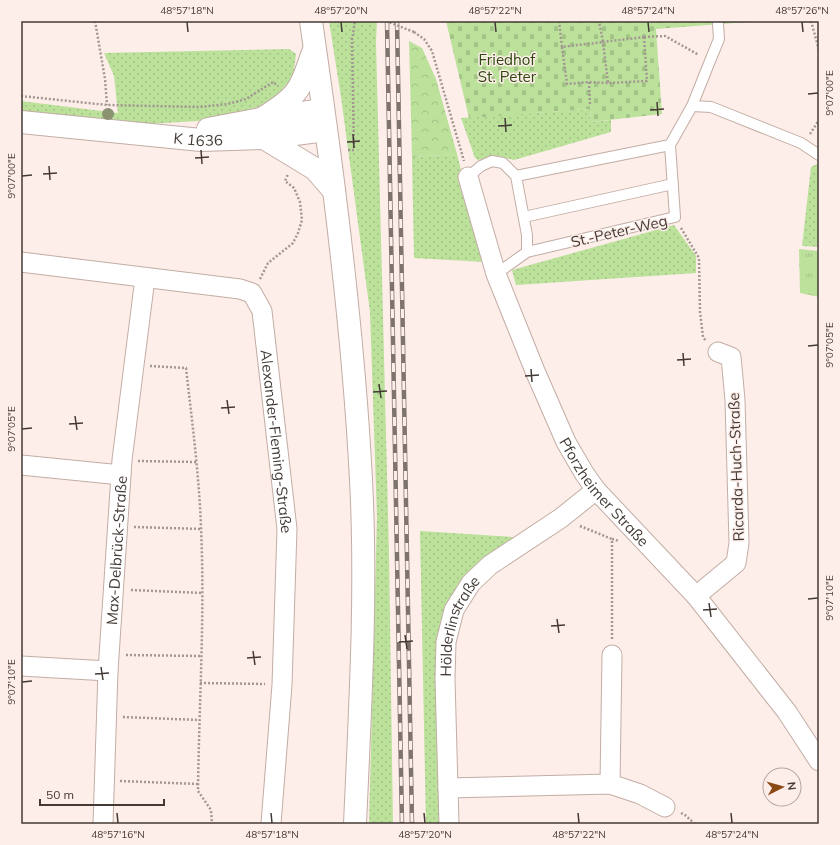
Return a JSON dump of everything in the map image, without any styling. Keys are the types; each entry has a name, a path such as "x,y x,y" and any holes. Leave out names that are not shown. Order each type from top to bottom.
{"main road":[{"path":"311,21 334,191 352,360 361,481 363,561 361,704 355,824"},
{"path":"315,47 301,84 296,92 272,112 263,129 296,158 315,169 334,191"},
{"name":"K 1636","path":"21,122 174,136 263,129 325,120"}],"street":[{"name":"Pforzheimer Straße","path":"468,177 496,274 535,371 566,442 584,473 596,490 696,596 787,712 819,761"},
{"path":"21,262 240,289 252,293"},
{"name":"Max-Delbrück-Straße","path":"103,824 108,671 121,475 145,278"},
{"name":"Alexander-Fleming-Straße","path":"252,293 262,311 287,529 282,685 271,824"},
{"name":"Ricarda-Huch-Straße","path":"696,596 736,563 739,543 735,400 731,357 718,352"},
{"path":"21,465 121,475"},
{"name":"Hölderlinstraße","path":"449,824 445,679 446,642 454,610 471,583 490,565 561,518 596,490"},
{"path":"610,784 612,655"},
{"path":"21,666 108,671"},
{"path":"448,788 610,784 640,794 665,808"}],"lane":[{"path":"516,176 670,145 692,106 719,39 718,24"},
{"path":"692,106 711,107 801,143 819,155"},
{"name":"St.-Peter-Weg","path":"527,252 675,217 670,145"},
{"path":"468,177 481,166 492,161 503,163 516,176 527,235 527,252 496,274"},
{"path":"524,217 673,184"}],"path":[{"path":"21,96 107,105 105,79 95,21"},
{"path":"329,153 354,150 352,40 354,21"},
{"path":"386,21 414,32 424,39 432,51 468,177"},
{"path":"559,21 567,84 647,81 644,38"},
{"path":"598,21 603,42 608,83"},
{"path":"811,21 819,50"},
{"path":"562,47 665,36 710,61"},
{"path":"589,82 590,105"},
{"path":"252,293 268,263 293,243 298,233 302,220 300,202 294,188 284,181 296,158"},
{"path":"675,217 699,258 700,312 703,337 718,352"},
{"path":"134,365 186,368 199,480 203,593 198,791 211,810 212,824"},
{"path":"148,462 196,462"},
{"path":"561,518 612,539 651,549"},
{"path":"142,528 201,529"},
{"path":"612,539 612,655"},
{"path":"136,590 203,593"},
{"path":"131,655 202,656"},
{"path":"200,683 282,685"},
{"path":"128,717 199,720"},
{"path":"122,781 198,784"}],"green space":[{"path":"329,21 377,21 376,42 389,553 393,824 369,824 377,516 370,312 341,97"},
{"name":"Friedhof St. Peter","path":"446,21 761,21 656,29 662,114 591,122 590,109 469,118"},
{"path":"409,41 422,48 436,79 457,154 412,157"},
{"path":"289,49 296,54 293,77 276,96 258,107 225,117 197,121 148,124 21,112 21,101 118,113 114,76 104,53"},
{"path":"590,109 591,122 611,120 611,132 514,160 498,156 478,160 475,158 461,118"},
{"path":"457,154 484,262 414,258 412,157"},
{"path":"819,163 819,247 802,246 811,167"},
{"path":"674,225 696,256 696,273 516,285 512,270"},
{"path":"799,249 819,251 819,297 800,293"},
{"path":"420,531 513,537 497,555 487,555 457,585 458,592 442,824 426,824"}],"railway":[{"path":"387,21 402,824"},
{"path":"397,21 412,824"}]}
